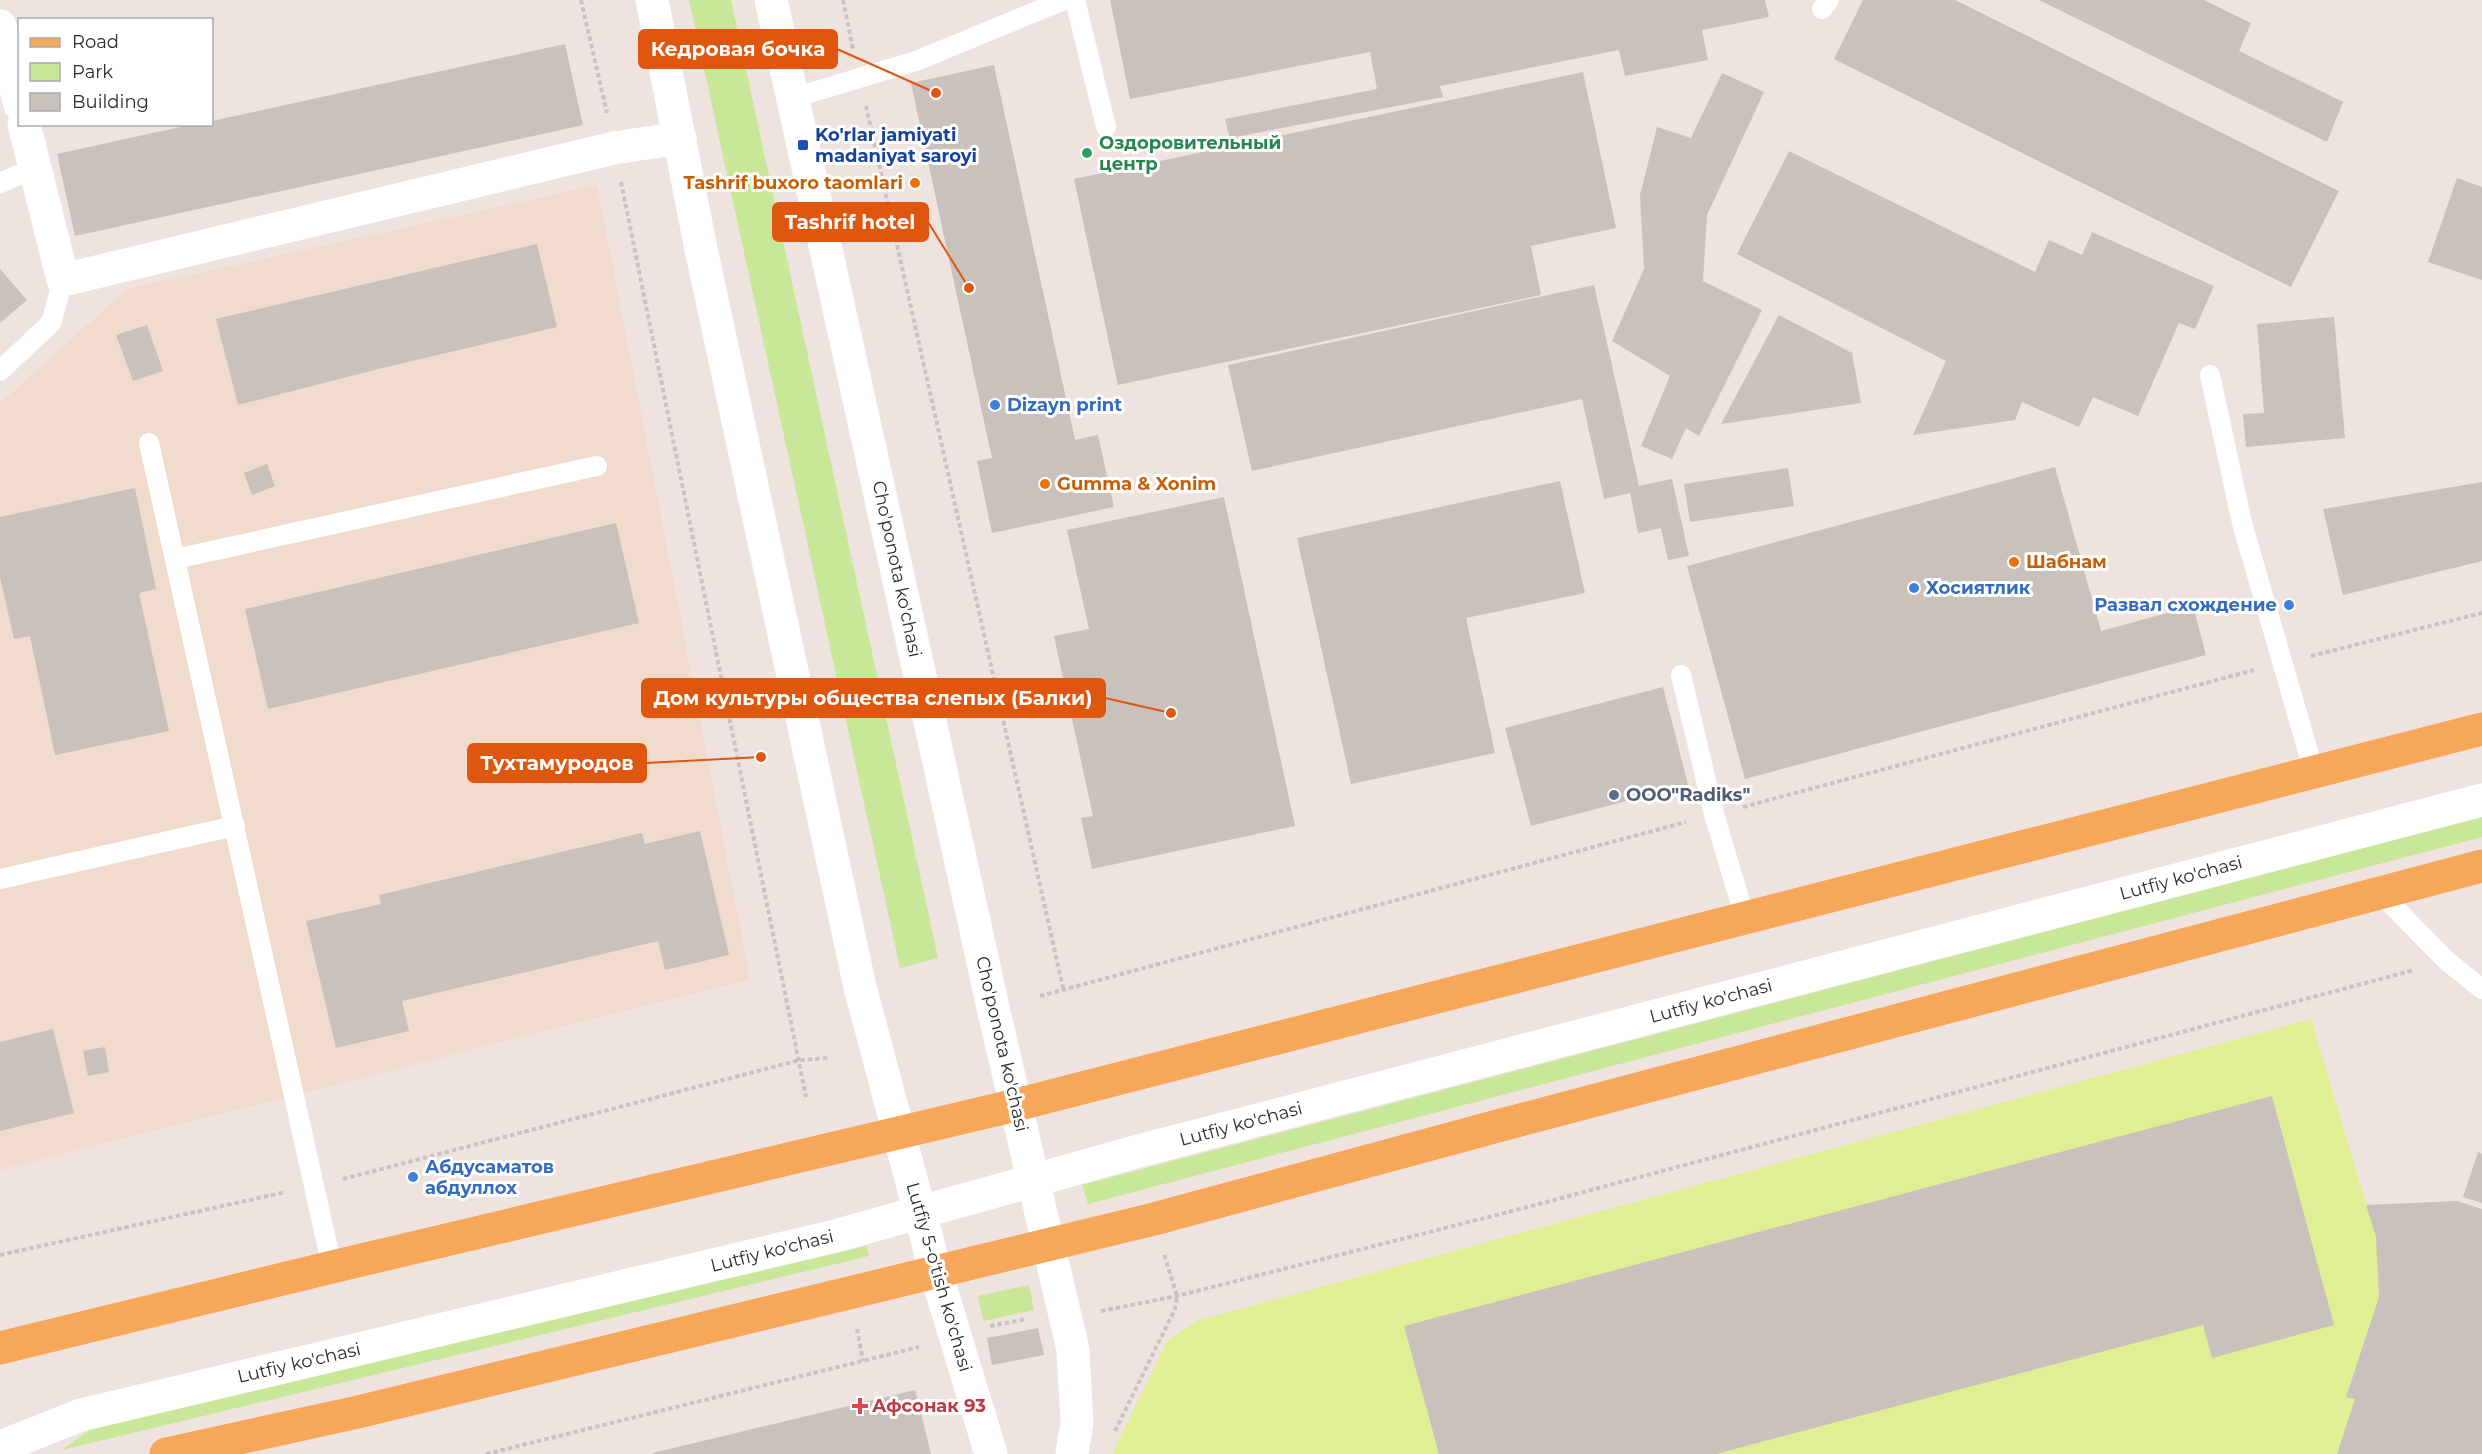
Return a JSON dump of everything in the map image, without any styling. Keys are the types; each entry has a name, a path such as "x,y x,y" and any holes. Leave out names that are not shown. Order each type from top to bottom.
{"main road":[{"path":"652,0 700,249 860,987 898,1134"},
{"name":"Cho'ponota ko'chasi","path":"771,0 1048,1243"},
{"path":"0,26 18,97"},
{"path":"24,126 63,280 614,148 680,138"},
{"path":"0,1348 1016,1105 2482,729"},
{"name":"Lutfiy ko'chasi","path":"0,1447 81,1415 797,1245 1034,1180 2482,800"},
{"path":"166,1454 357,1412 1154,1219 2482,866"},
{"name":"Lutfiy 5-o'tish ko'chasi","path":"898,1134 936,1273 991,1454"},
{"path":"1048,1243 1073,1350 1077,1423 1072,1454"}],"lane":[{"path":"793,98 916,61 1064,0"},
{"path":"1075,0 1106,127"},
{"path":"0,183 35,168"},
{"path":"0,371 51,323 63,280"},
{"path":"2210,375 2242,523 2314,772"},
{"path":"148,443 332,1267"},
{"path":"175,559 597,466"},
{"path":"1681,675 1714,814 1745,918"},
{"path":"0,879 235,825"},
{"path":"2379,892 2447,962 2482,989"}],"path":[{"path":"581,0 614,148 806,1097"},
{"path":"843,0 1063,988"},
{"path":"1040,996 2282,663 2482,613"},
{"path":"1091,1313 1177,1296 1524,1208 2447,962"},
{"path":"0,1255 313,1186 800,1060 828,1058"},
{"path":"1114,1433 1175,1309 1177,1296 1163,1250"},
{"path":"984,1327 1038,1317"},
{"path":"856,1323 863,1361"},
{"path":"486,1454 928,1345"}],"shaded area":[{"path":"597,185 750,979 0,1170 0,403 127,289"}],"green space":[{"path":"689,0 731,0 938,958 900,968"},
{"path":"2482,817 2482,837 1088,1204 1082,1185"},
{"path":"2311,1019 2376,1237 2379,1297 2346,1396 2355,1399 2337,1454 1112,1454 1168,1340 1199,1320"},
{"path":"867,1246 869,1256 62,1450 92,1428"},
{"path":"1029,1285 1034,1310 983,1321 978,1296"}],"building":[{"path":"1110,0 1765,0 1769,17 1702,30 1708,60 1625,76 1619,50 1440,86 1443,97 1230,138 1225,119 1377,89 1370,52 1130,99"},
{"path":"1863,0 1955,0 2339,191 2291,287 1834,59"},
{"path":"2039,0 2204,0 2251,23 2239,51 2343,102 2327,142"},
{"path":"565,44 583,125 75,236 57,154 185,126 213,126 213,121"},
{"path":"994,65 1075,440 1098,435 1114,507 992,533 977,461 992,458 911,83"},
{"path":"1583,72 1616,228 1531,246 1541,295 1118,385 1074,179"},
{"path":"1722,73 1764,92 1707,215 1703,281 1762,310 1699,436 1686,428 1672,459 1641,446 1670,376 1612,341 1644,269 1640,195 1657,127 1691,138"},
{"path":"1789,151 2035,272 2049,240 2082,255 2092,232 2214,286 2195,329 2179,323 2138,416 2093,397 2079,427 2022,402 2015,420 1913,435 1946,361 1737,254"},
{"path":"2457,178 2482,187 2482,280 2428,262"},
{"path":"537,244 557,327 238,405 216,319"},
{"path":"0,269 27,300 0,323"},
{"path":"1594,285 1639,486 1672,479 1689,556 1668,560 1661,528 1638,533 1630,493 1604,499 1582,399 1252,471 1228,365"},
{"path":"1779,315 1852,353 1861,403 1721,424"},
{"path":"2334,317 2345,438 2246,447 2243,414 2264,413 2257,324"},
{"path":"147,325 163,371 133,381 116,335"},
{"path":"267,464 275,486 252,495 244,473"},
{"path":"2055,467 2101,631 2193,606 2206,655 1745,779 1687,566"},
{"path":"1788,468 1794,506 1690,522 1684,484"},
{"path":"1560,481 1585,593 1466,618 1495,753 1351,784 1297,538"},
{"path":"2482,482 2482,561 2343,595 2323,509"},
{"path":"135,488 156,589 139,593 169,731 55,755 30,636 14,639 0,577 0,517"},
{"path":"1224,497 1295,826 1092,869 1081,818 1093,816 1054,636 1089,629 1067,530"},
{"path":"616,523 639,623 268,709 245,609"},
{"path":"1663,687 1688,785 1531,826 1505,728"},
{"path":"700,831 729,955 665,970 658,941 402,1001 409,1031 336,1048 306,921 381,904 379,895 642,833 645,844"},
{"path":"53,1029 74,1113 0,1131 0,1042"},
{"path":"105,1047 109,1072 88,1076 83,1051"},
{"path":"2272,1096 2334,1325 2212,1358 2203,1325 1716,1454 1439,1454 1404,1326"},
{"path":"2478,1152 2482,1154 2482,1203 2463,1197"},
{"path":"2457,1201 2482,1209 2482,1454 2337,1454 2355,1399 2346,1397 2379,1297 2376,1237 2366,1205"},
{"path":"1038,1328 1044,1355 992,1365 987,1338"},
{"path":"915,1390 931,1454 653,1454 653,1453"}],"place":[{"name":"Кедровая бочка","path":"936,93"},
{"name":"Ko'rlar jamiyati madaniyat saroyi","path":"803,145"},
{"name":"Оздоровительный центр","path":"1087,153"},
{"name":"Tashrif buxoro taomlari","path":"915,183"},
{"name":"Tashrif hotel","path":"969,288"},
{"name":"Dizayn print","path":"995,405"},
{"name":"Gumma & Xonim","path":"1045,484"},
{"name":"Шабнам","path":"2014,562"},
{"name":"Хосиятлик","path":"1914,588"},
{"name":"Развал схождение","path":"2289,605"},
{"name":"Дом культуры общества слепых (Балки)","path":"1171,713"},
{"name":"Тухтамуродов","path":"761,757"},
{"name":"OOO\"Radiks\"","path":"1614,795"},
{"name":"Абдусаматов абдуллох","path":"413,1177"},
{"name":"Афсонак 93","path":"860,1406"}]}
